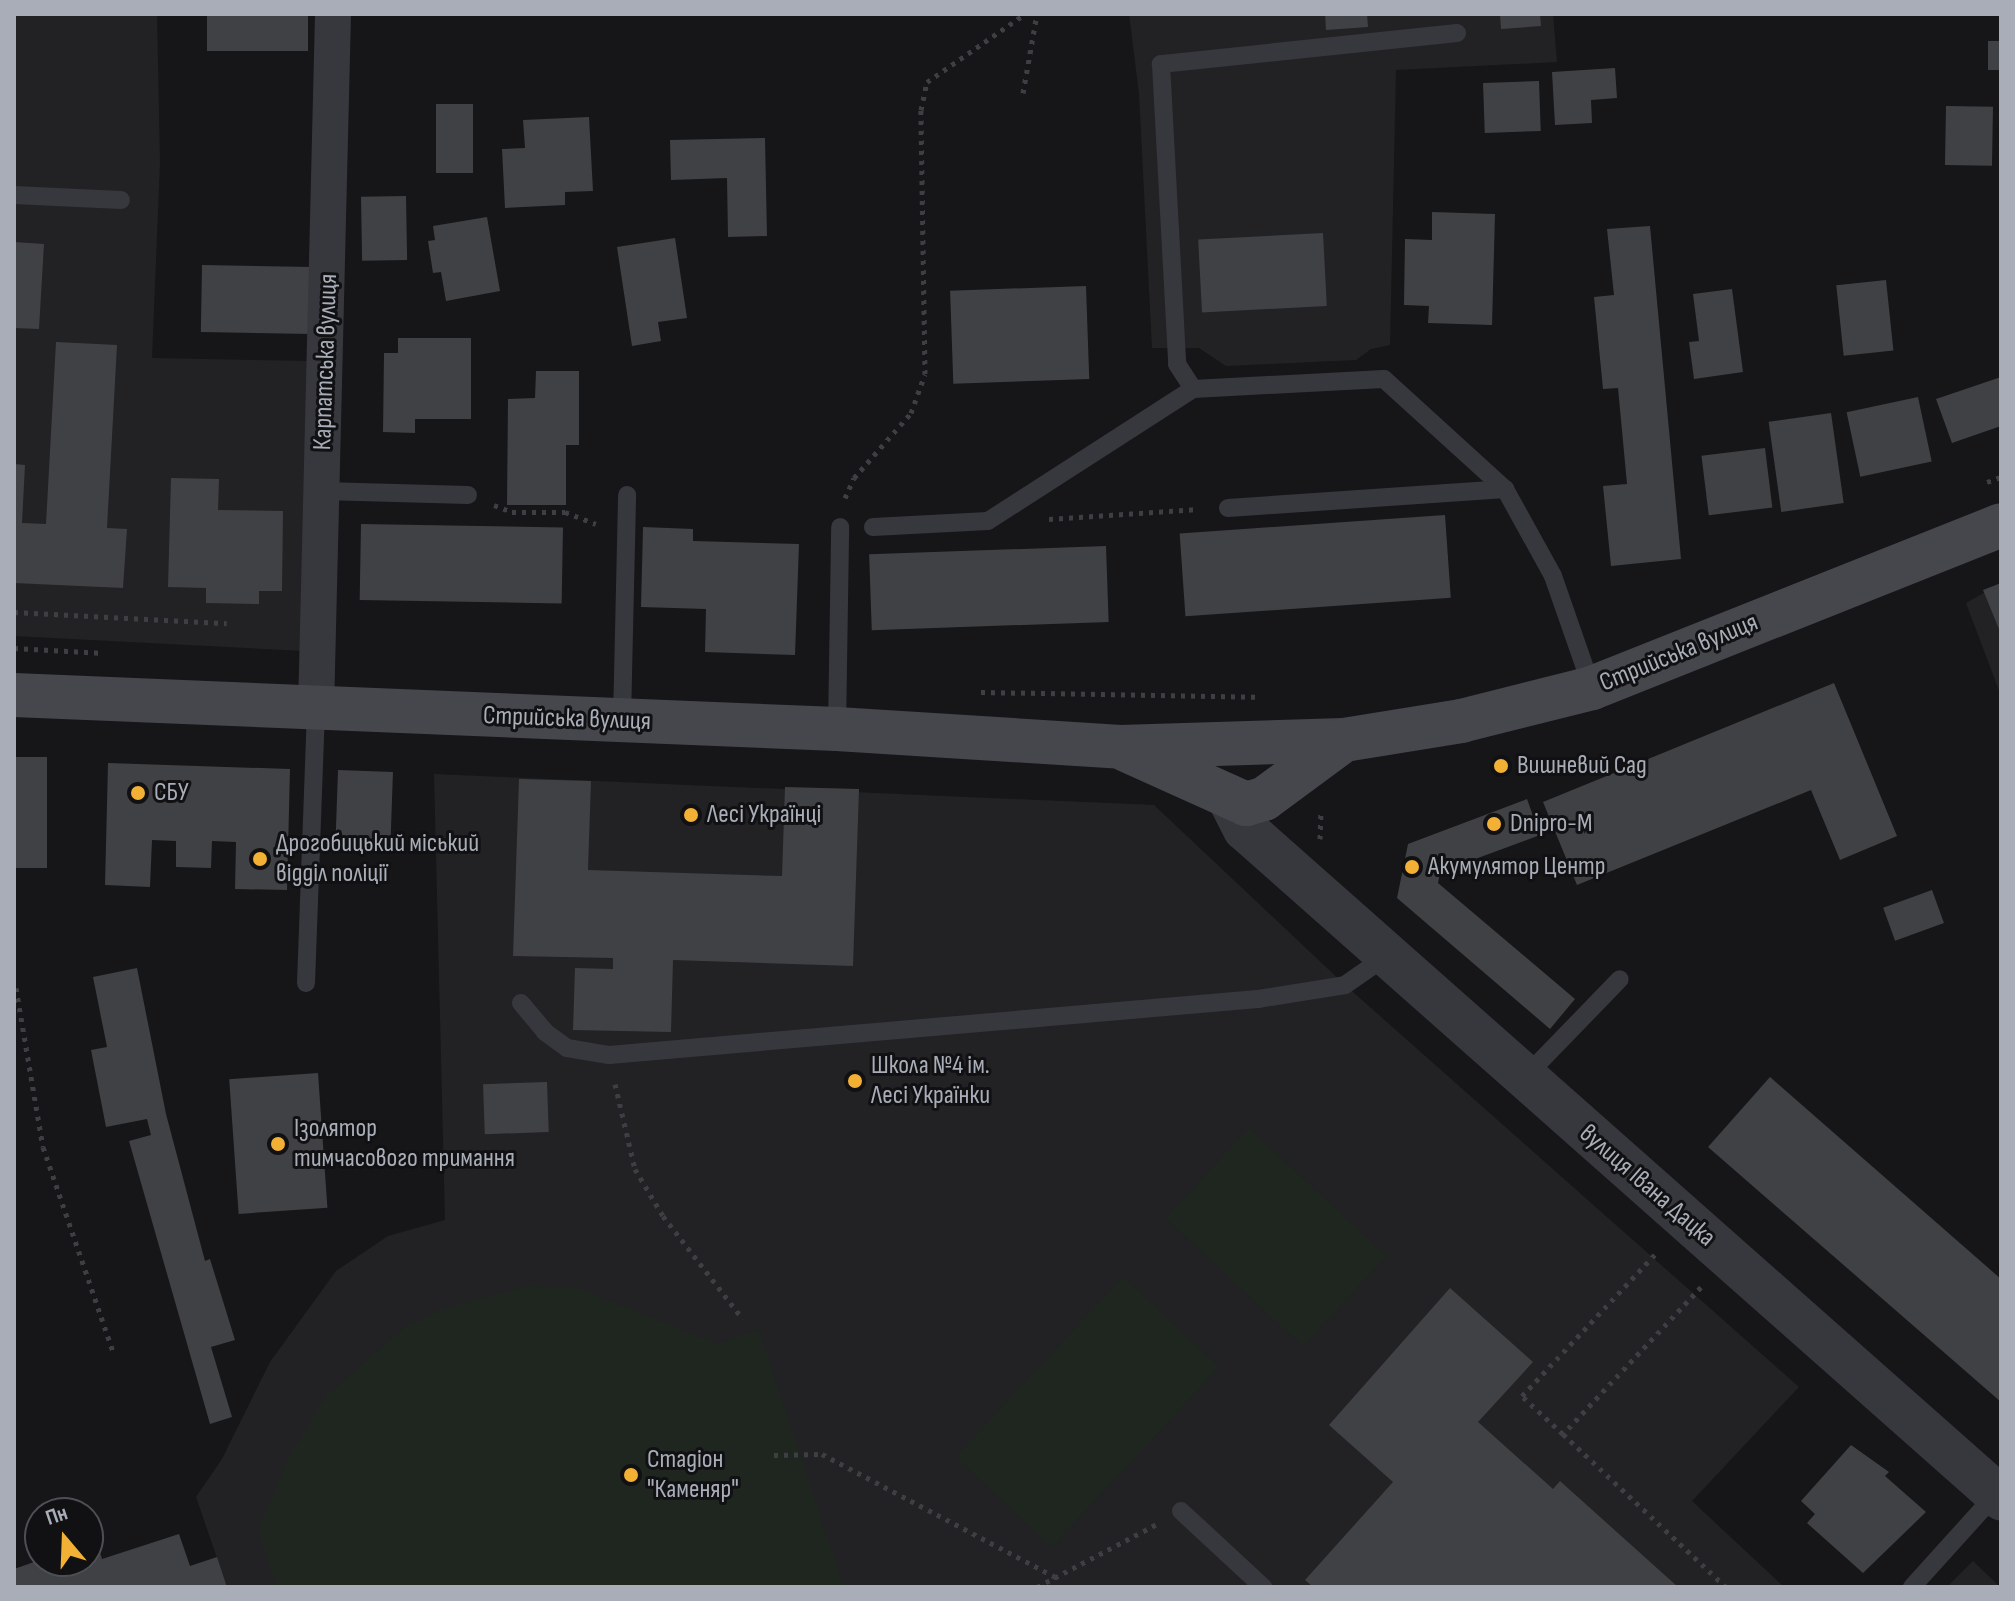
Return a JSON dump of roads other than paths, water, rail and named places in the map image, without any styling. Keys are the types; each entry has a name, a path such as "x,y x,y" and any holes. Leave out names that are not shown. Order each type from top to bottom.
{"main road":[{"name":"Стрийська вулиця","path":"14,695 316,710 837,729 1120,747 1344,740 1461,721 1592,688 2001,525"},
{"name":"Стрийська вулиця","path":"1120,747 1246,804 1272,792 1344,740"},
{"path":"1228,796 1218,781 1219,762 1230,748 1246,742 1263,746 1275,758 1279,775 1272,792"}],"street":[{"name":"Карпатська вулиця","path":"316,710 333,14"},
{"path":"1272,792 1307,857"},
{"name":"вулиця Івана Дацка","path":"1228,796 1245,829 1307,857 1388,955 1998,1496"}],"lane":[{"path":"1193,389 1177,364 1161,64 1457,33"},
{"path":"14,195 121,200"},
{"path":"873,527 988,521 1193,389 1384,379 1505,489 1553,576 1592,688"},
{"path":"1228,508 1505,489"},
{"path":"323,491 468,495"},
{"path":"622,721 627,495"},
{"path":"837,729 840,527"},
{"path":"306,983 316,710"},
{"path":"521,1003 545,1032 567,1048 609,1055 1258,999 1345,985 1388,955"},
{"path":"1525,1077 1620,979"},
{"path":"1912,1587 1998,1496"},
{"path":"1181,1511 1263,1587"}],"place":[{"name":"Вишневий Сад","path":"1501,766"},
{"name":"СБУ","path":"138,793"},
{"name":"Лесі Українці","path":"691,815"},
{"name":"Dnipro-M","path":"1494,824"},
{"name":"Дрогобицький міський відділ поліції","path":"260,859"},
{"name":"Акумулятор Центр","path":"1412,867"},
{"name":"Школа №4 ім. Лесі Українки","path":"855,1081"},
{"name":"Ізолятор тимчасового тримання","path":"278,1144"},
{"name":"Стадіон \"Каменяр\"","path":"631,1475"}]}
